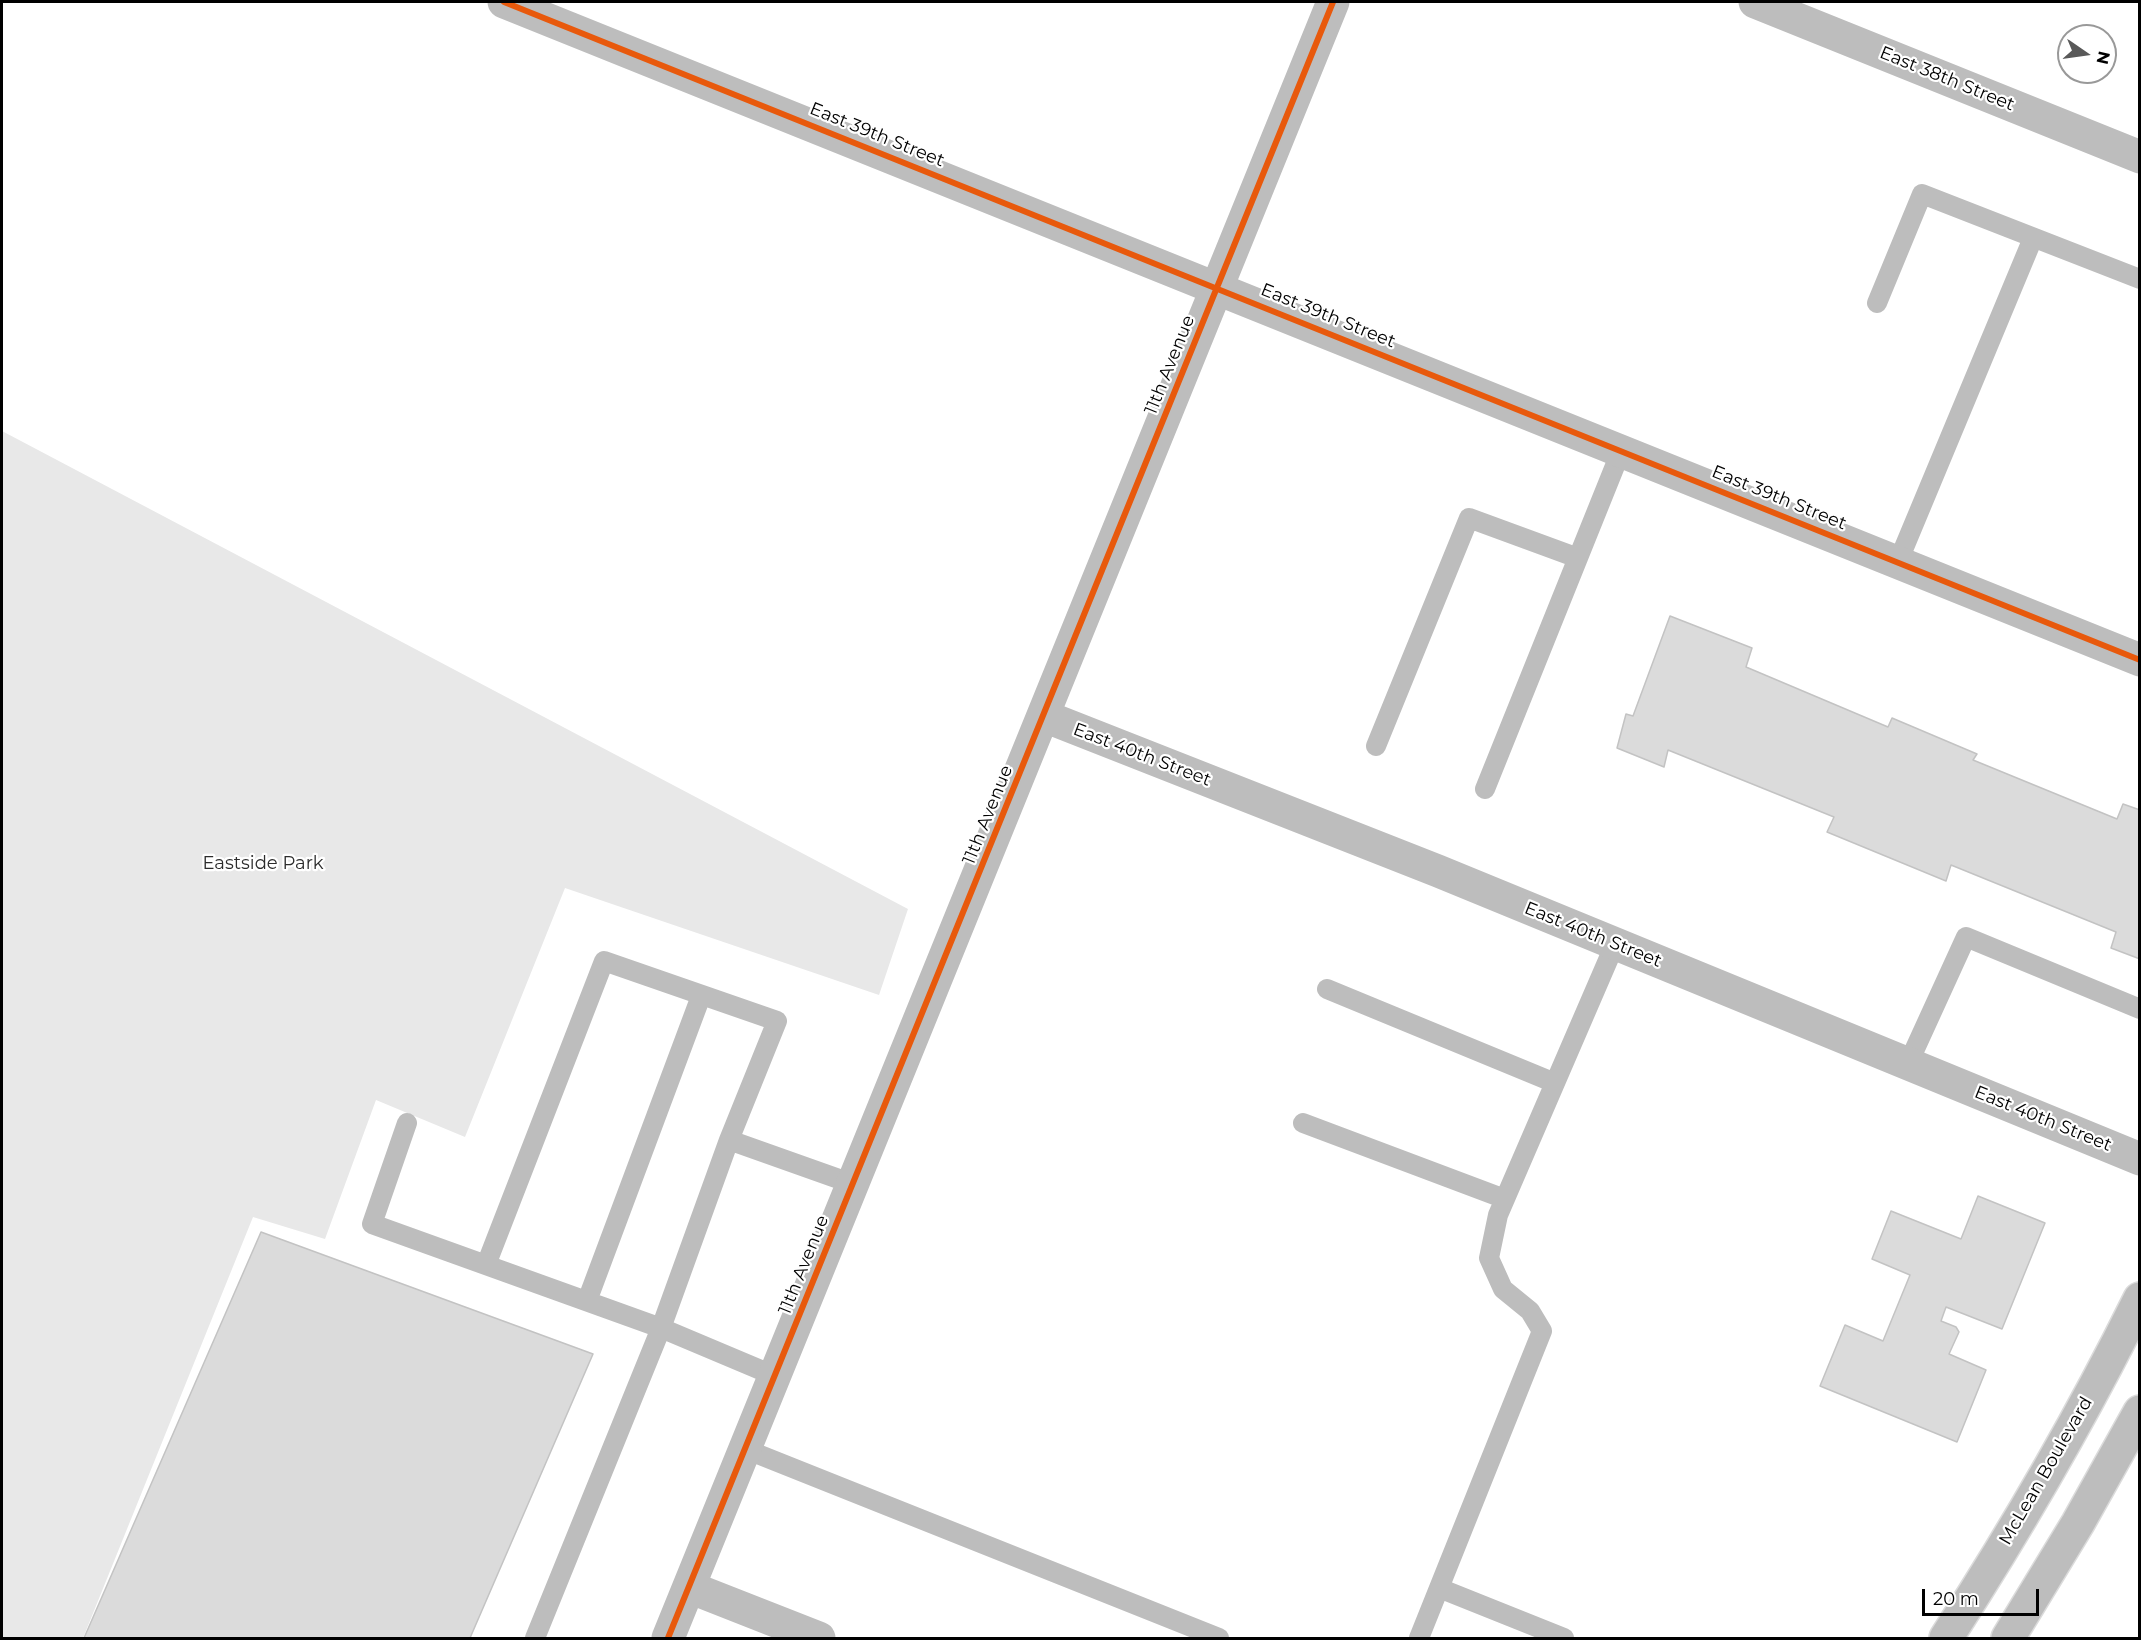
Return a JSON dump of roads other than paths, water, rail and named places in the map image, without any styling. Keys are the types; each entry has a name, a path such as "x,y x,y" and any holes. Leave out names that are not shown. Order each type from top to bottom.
{"street":[{"name":"East 39th Street","path":"504,2 2139,660"},
{"name":"11th Avenue","path":"668,1638 1333,2"},
{"name":"East 38th Street","path":"1755,2 2139,157"},
{"name":"East 40th Street","path":"1044,716 1438,871 2139,1159"},
{"name":"McLean Boulevard","path":"1946,1638 1981,1585 2033,1497 2139,1299"},
{"path":"2008,1638 2078,1523 2139,1412"},
{"path":"689,1587 819,1638"}],"lane":[{"path":"1877,303 1922,194 2139,279"},
{"path":"1898,562 2033,238"},
{"path":"1485,789 1621,451"},
{"path":"1376,746 1469,518 1578,558"},
{"path":"1908,1064 1966,937 2139,1009"},
{"path":"1419,1638 1542,1331 1530,1311 1503,1289 1489,1258 1498,1215 1616,944"},
{"path":"486,1265 604,961 777,1021 729,1140 661,1328 534,1638"},
{"path":"1327,989 1555,1083"},
{"path":"587,1301 701,996"},
{"path":"407,1123 372,1224 661,1328 775,1376"},
{"path":"1303,1123 1505,1199"},
{"path":"729,1140 853,1184"},
{"path":"745,1449 1219,1638"},
{"path":"1439,1588 1564,1638"}],"park label":[{"name":"Eastside Park","path":"263,864"}]}
